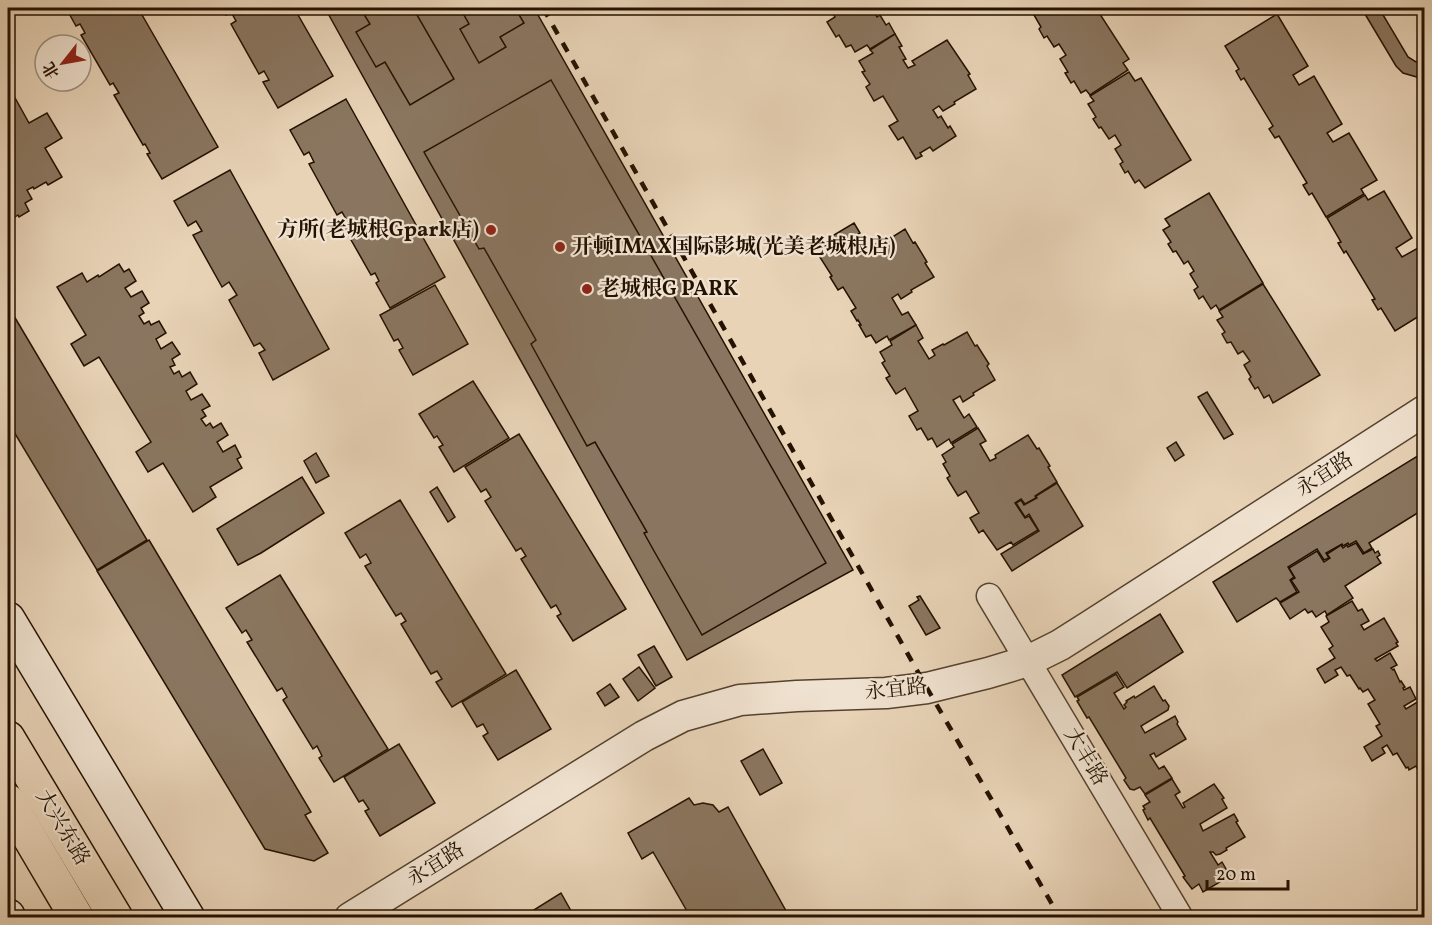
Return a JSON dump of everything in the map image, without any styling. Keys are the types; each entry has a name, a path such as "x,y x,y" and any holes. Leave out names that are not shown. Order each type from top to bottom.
{"main road":[{"path":"8,619 188,918"},
{"name":"大兴东路","path":"8,738 116,918"},
{"name":"大兴东路","path":"8,801 77,918"}],"street":[{"name":"永宜路","path":"350,918 644,736 683,716 716,705 749,699 886,693 927,688 1028,661 1060,645 1425,411"},
{"name":"大丰路","path":"989,596 1180,918"}],"building":[{"path":"66,8 138,8 218,147 162,179 147,154 150,153 145,144 143,145 114,95 119,93 113,83 110,85 93,56 93,33 85,33 80,24 76,26"},
{"path":"222,8 294,8 333,76 278,108 263,82 269,80 264,71 259,74 231,24 236,21 231,12 226,15"},
{"name":"老城根G PARK","path":"325,8 534,8 853,570 687,660"},
{"path":"360,8 413,8 454,79 410,105 385,62 376,67 356,32 370,24"},
{"path":"460,8 515,8 524,23 500,37 506,47 479,63 460,29 469,24"},
{"path":"830,8 872,8 877,17 880,15 886,25 889,23 895,34 870,49 867,45 855,52 851,45 846,47 839,35 836,37 827,22 835,17"},
{"path":"1037,8 1096,8 1129,59 1123,63 1128,70 1090,95 1086,90 1081,93 1074,81 1071,83 1065,73 1068,72 1060,59 1066,55 1059,44 1054,47 1047,36 1044,38 1039,29 1041,27 1034,15 1040,11"},
{"path":"1363,8 1379,8 1408,57 1416,62 1424,61 1424,76 1420,78 1403,73 1396,66"},
{"path":"1277,14 1308,66 1293,75 1299,85 1314,76 1342,124 1327,133 1333,142 1349,133 1377,180 1361,189 1364,194 1326,217 1312,193 1309,195 1303,185 1307,183 1279,136 1275,138 1269,129 1273,126 1244,78 1241,80 1236,71 1239,69 1225,46"},
{"path":"895,34 902,46 899,47 908,68 915,65 912,61 947,40 970,74 968,75 976,89 943,111 939,106 933,110 938,118 941,116 948,128 950,126 956,136 933,151 930,147 920,153 922,156 916,159 903,137 898,140 889,126 898,121 883,96 874,101 866,87 870,84 862,72 865,71 859,61 873,53 870,50"},
{"path":"1129,72 1135,81 1141,78 1191,160 1145,188 1139,180 1135,183 1128,171 1125,173 1120,164 1123,162 1115,149 1121,145 1115,135 1109,139 1101,127 1099,128 1093,119 1096,117 1088,104 1094,101 1090,96"},
{"name":"老城根G PARK","path":"551,80 826,563 702,635 644,533 647,532 595,442 587,446 531,344 536,340 484,248 479,249 424,152"},
{"path":"14,96 29,123 47,113 62,138 45,148 62,177 48,185 46,182 27,190 32,199 25,203 29,211 12,219 8,212 8,99"},
{"path":"346,99 445,277 390,308 376,283 379,281 375,273 371,275 342,224 347,221 342,212 337,215 309,164 314,162 309,152 304,155 290,130"},
{"path":"230,170 329,349 273,380 259,353 265,350 260,343 254,346 229,300 237,295 229,282 222,287 193,235 202,231 196,221 188,226 174,201"},
{"path":"1384,191 1412,238 1396,248 1402,257 1418,248 1424,259 1424,313 1395,331 1381,308 1378,310 1372,300 1375,299 1346,251 1344,253 1338,243 1341,242 1327,218 1365,195 1368,200"},
{"path":"1209,193 1263,283 1219,310 1216,305 1211,309 1203,296 1199,299 1194,290 1198,287 1190,274 1194,271 1188,261 1184,264 1176,251 1173,252 1168,244 1171,242 1163,230 1170,226 1165,219"},
{"path":"854,223 860,233 855,236 867,256 873,252 870,248 881,241 883,243 905,229 913,243 915,242 934,277 911,290 912,292 901,299 898,294 892,298 902,315 908,312 916,325 889,340 887,336 876,343 871,335 866,337 851,311 856,308 843,287 838,290 816,251 832,242 829,238"},
{"path":"119,264 124,272 129,269 136,281 125,288 131,297 142,291 149,303 141,308 144,313 139,316 144,324 149,321 151,325 159,321 166,333 156,339 161,349 172,342 180,354 172,359 175,365 170,367 174,374 179,371 182,377 190,372 197,384 186,391 191,400 202,394 210,406 202,410 206,416 201,419 206,426 210,423 213,428 221,423 228,435 217,442 223,452 235,445 241,457 237,459 242,468 210,487 216,497 193,512 163,463 148,472 136,452 151,442 99,357 84,366 71,344 86,335 57,287 82,273 87,282"},
{"path":"1263,284 1320,375 1273,403 1269,395 1264,398 1258,387 1255,389 1244,365 1250,361 1243,351 1238,354 1231,342 1227,343 1222,334 1225,332 1217,320 1223,317 1219,311"},
{"path":"435,285 468,344 413,375 399,350 403,348 398,339 394,341 380,315"},
{"path":"8,306 147,540 97,570 8,422"},
{"path":"916,325 923,338 918,341 929,359 935,355 932,350 967,332 989,364 987,366 995,380 963,402 960,396 953,400 964,418 969,414 977,427 951,443 949,439 937,447 932,438 928,440 921,428 917,430 909,416 918,411 905,388 896,394 886,378 890,376 882,363 885,361 880,352 892,345 890,341"},
{"path":"473,381 509,438 454,472 439,447 443,445 437,436 434,438 419,414"},
{"path":"1207,392 1233,434 1224,439 1198,397"},
{"path":"978,428 986,441 980,444 990,461 996,458 995,455 1028,435 1037,449 1039,448 1057,482 1025,504 1021,499 1015,503 1025,518 1029,516 1038,530 1013,545 1011,542 997,550 983,530 979,533 970,518 979,513 966,491 958,496 947,478 950,476 943,464 946,462 942,455 954,447 952,444"},
{"path":"519,434 626,609 573,641 557,616 561,614 556,605 551,608 521,559 526,556 521,548 516,551 485,501 491,497 486,489 481,492 465,467"},
{"path":"1176,442 1184,455 1175,461 1167,448"},
{"path":"1424,452 1424,509 1369,543 1372,548 1364,553 1356,541 1349,545 1348,543 1343,546 1342,544 1326,553 1329,558 1324,560 1317,549 1288,567 1294,577 1290,580 1297,592 1280,602 1276,598 1237,622 1213,582"},
{"path":"316,453 329,476 316,483 304,461"},
{"path":"302,477 324,513 238,565 217,529"},
{"path":"1057,483 1083,526 1012,571 1001,554 1039,531 1029,514 1025,517 1016,503 1021,500 1024,505"},
{"path":"437,487 455,517 448,522 430,492"},
{"path":"400,500 506,674 452,707 436,682 442,679 437,671 431,674 401,624 406,621 401,613 396,616 365,566 371,563 366,554 360,558 345,533"},
{"path":"149,540 311,812 305,815 328,853 314,861 265,849 97,571"},
{"path":"1356,543 1363,554 1373,549 1375,553 1378,551 1380,555 1377,557 1381,563 1345,586 1353,598 1327,615 1325,611 1316,617 1312,611 1308,613 1305,609 1290,619 1280,603 1299,592 1291,580 1295,578 1289,568 1317,551 1324,562 1330,558 1327,554 1341,545 1343,548"},
{"path":"280,575 388,749 334,782 319,758 322,756 317,746 313,749 283,700 287,697 282,688 277,691 247,642 252,640 246,630 242,633 226,608"},
{"path":"920,596 940,628 926,635 909,606 919,600 917,597"},
{"path":"1352,601 1358,611 1362,609 1369,621 1361,625 1364,630 1384,618 1398,642 1396,643 1398,646 1375,659 1377,661 1390,653 1397,665 1391,668 1394,669 1405,687 1404,690 1410,687 1416,699 1404,706 1406,709 1424,698 1424,769 1419,772 1416,766 1409,770 1408,767 1406,768 1397,753 1393,755 1387,745 1382,748 1385,753 1372,761 1364,747 1382,736 1376,726 1380,724 1368,704 1375,700 1368,689 1363,692 1359,689 1350,675 1347,676 1341,667 1335,670 1338,675 1325,683 1317,669 1335,658 1329,649 1333,646 1321,627 1329,622 1326,616"},
{"path":"1160,614 1183,652 1127,688 1117,672 1075,697 1062,675"},
{"path":"654,646 672,677 656,686 638,655"},
{"path":"639,667 655,688 638,701 623,679"},
{"path":"516,670 551,729 498,760 483,736 488,733 483,724 477,727 462,702"},
{"path":"1116,674 1124,687 1114,693 1124,709 1126,701 1154,686 1169,706 1168,710 1141,726 1145,733 1175,716 1186,739 1156,757 1154,753 1150,755 1159,769 1164,766 1172,778 1145,794 1140,787 1130,789 1124,780 1126,778 1077,701 1079,700 1077,697"},
{"path":"610,684 619,697 605,706 597,693"},
{"path":"399,744 435,803 380,836 365,811 369,809 363,800 359,802 344,777"},
{"path":"763,749 782,783 760,795 741,761"},
{"path":"1172,779 1180,792 1175,795 1183,808 1185,807 1183,803 1214,784 1224,798 1222,799 1227,808 1200,824 1203,831 1234,814 1245,837 1220,854 1210,852 1218,865 1222,862 1230,876 1203,892 1199,884 1192,889 1183,877 1185,876 1143,810 1145,809 1143,806 1150,802 1145,795"},
{"path":"689,798 694,805 703,803 713,805 719,812 728,807 790,918 691,918 653,852 642,859 628,833"},
{"path":"561,893 575,918 521,918"}],"railway":[{"path":"543,8 927,688 1060,918"}],"place":[{"name":"方所(老城根Gpark店)","path":"491,230"},
{"name":"开顿IMAX国际影城(光美老城根店)","path":"560,247"},
{"name":"老城根G PARK","path":"587,289"}]}
